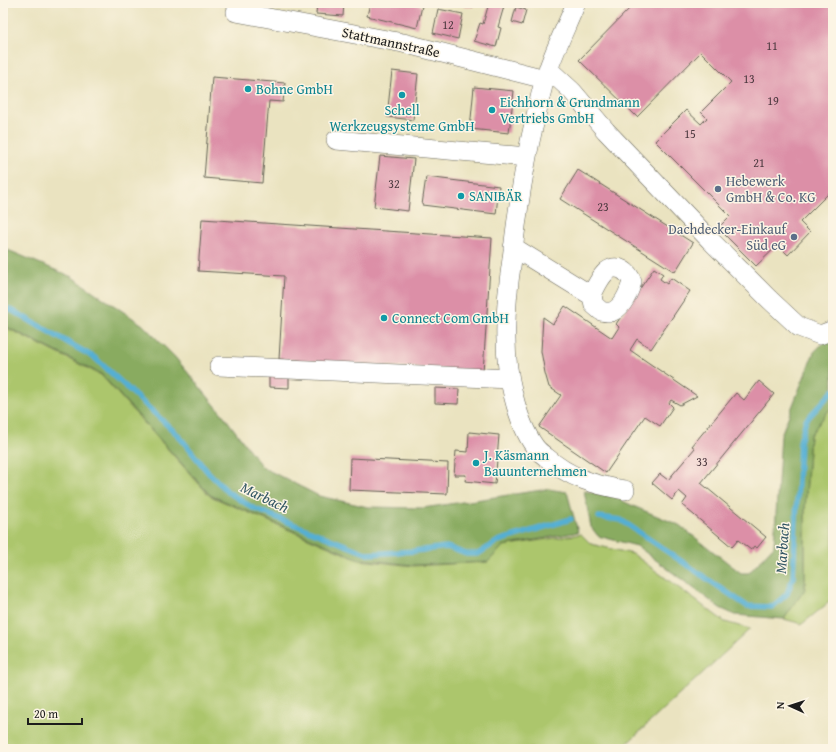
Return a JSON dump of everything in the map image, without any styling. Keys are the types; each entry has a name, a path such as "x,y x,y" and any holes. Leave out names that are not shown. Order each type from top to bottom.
{"street":[{"path":"576,3 547,74 527,157 519,200 513,247 507,301 506,342 510,379 523,426 535,448 553,463 574,476 600,486 625,490"},
{"name":"Stattmannstraße","path":"236,12 403,43 547,74"},
{"path":"547,74 572,91 606,132 668,197 769,299 799,327 820,334 833,330"},
{"path":"336,140 527,157"},
{"path":"513,247 592,296"},
{"path":"219,366 510,379"}],"green space":[{"path":"3,248 72,277 143,325 174,356 224,416 262,467 319,496 368,507 423,508 548,489 567,492 578,532 503,546 488,562 413,565 359,559 210,495 101,374 3,325"},
{"path":"3,326 101,375 210,496 359,560 413,566 488,562 503,546 581,534 591,544 633,554 725,622 750,629 621,749 3,749"},
{"path":"833,335 833,406 810,435 805,510 805,589 784,619 735,615 720,608 637,546 598,536 591,527 584,491 615,497 679,525 741,573 749,573 774,546 781,435 814,352"},
{"path":"833,406 833,599 802,624 784,619 805,589 805,510 810,435"}],"building":[{"path":"317,3 344,3 343,16 316,14"},
{"path":"370,3 410,3 422,6 417,28 367,16"},
{"path":"464,3 473,3 473,7 464,7"},
{"path":"489,3 505,3 498,27 501,28 496,47 474,41 480,23 483,24"},
{"path":"635,3 833,3 833,189 800,222 810,232 788,255 778,245 756,266 718,228 730,216 655,141 686,110 701,124 707,118 701,112 731,82 701,52 637,117 579,60"},
{"path":"516,7 526,10 522,25 512,22"},
{"path":"438,9 463,14 458,39 433,33"},
{"name":"Schell Werkzeugsysteme GmbH","path":"392,71 418,74 413,120 387,117"},
{"path":"212,77 285,83 283,102 269,101 262,183 204,178"},
{"name":"Eichhorn & Grundmann Vertriebs GmbH","path":"474,87 514,91 509,133 470,129"},
{"path":"380,156 414,159 408,211 374,207"},
{"path":"578,170 693,243 675,272 560,199"},
{"name":"SANIBÄR","path":"426,177 499,186 496,214 422,205"},
{"name":"Connect Com GmbH","path":"202,219 492,238 483,372 279,359 284,276 198,271"},
{"path":"654,268 663,274 660,279 667,284 671,278 690,291 651,349 637,339 630,350 697,396 680,405 671,400 669,403 673,407 660,426 645,416 606,473 539,427 561,395 549,387 545,373 541,351 543,317 553,324 565,306 612,338 619,327 616,324"},
{"path":"269,376 289,376 289,388 269,387"},
{"path":"759,381 774,394 701,483 766,537 757,548 754,546 751,550 738,540 732,547 682,505 687,498 679,491 672,500 652,483 660,474 668,480 695,448 692,446 736,393 744,400"},
{"path":"435,388 459,389 458,404 435,403"},
{"name":"J. Käsmann Bauunternehmen","path":"469,432 499,435 495,484 465,481 466,475 454,475 456,451 468,452"},
{"path":"350,458 448,463 447,494 349,490"}],"waterway":[{"name":"Marbach","path":"3,307 13,311 95,358 178,435 207,471 228,492 253,508 368,554 447,547 466,554 478,554 498,541 571,519"},
{"name":"Marbach","path":"599,517 621,520 747,606 772,607 787,594 793,577 800,442 806,420 833,391"}],"place":[{"name":"Bohne GmbH","path":"248,89"},
{"name":"Schell Werkzeugsysteme GmbH","path":"402,95"},
{"name":"Eichhorn & Grundmann Vertriebs GmbH","path":"492,110"},
{"name":"Hebewerk GmbH & Co. KG","path":"718,189"},
{"name":"SANIBÄR","path":"461,196"},
{"name":"Dachdecker-Einkauf Süd eG","path":"794,237"},
{"name":"Connect Com GmbH","path":"384,318"},
{"name":"J. Käsmann Bauunternehmen","path":"476,463"}]}
